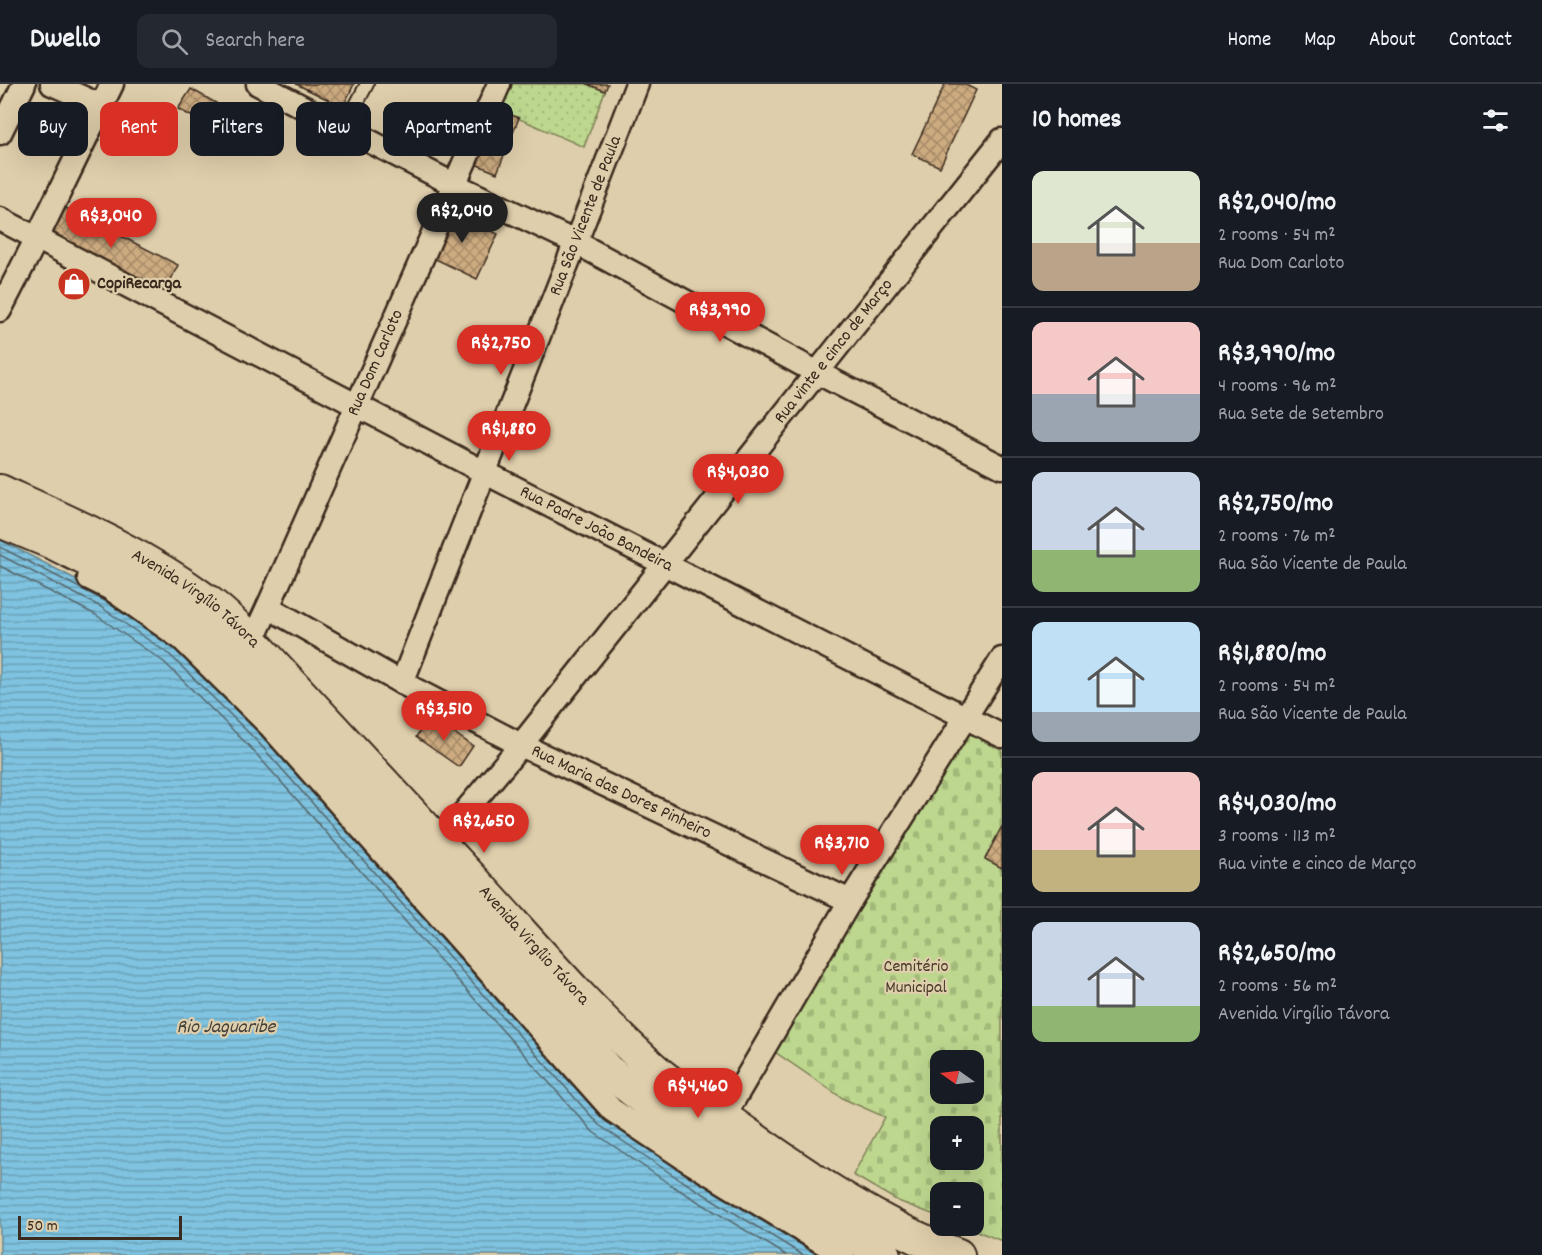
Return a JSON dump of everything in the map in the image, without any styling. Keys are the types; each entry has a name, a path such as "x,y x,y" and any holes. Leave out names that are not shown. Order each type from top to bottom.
{"street":[{"path":"0,134 24,84"},
{"path":"52,84 100,104"},
{"path":"103,102 112,84"},
{"path":"258,84 296,103"},
{"name":"Rua Dom Carloto","path":"244,651 268,607 499,84"},
{"name":"Rua São Vicente de Paula","path":"402,682 577,243 637,84"},
{"path":"0,310 100,109"},
{"name":"Rua vinte e cinco de Março","path":"430,853 521,745 1002,140"},
{"path":"371,142 577,243 816,372 1002,468"},
{"name":"Rua Padre João Bandeira","path":"0,219 484,472 1002,736"},
{"name":"Avenida Virgílio Távora","path":"0,491 118,545 166,573 208,602 244,651 430,853 656,1071 690,1097 805,1175 874,1215 936,1247 958,1255"},
{"name":"Avenida Virgílio Távora","path":"0,521 55,544 149,593 194,623 244,651"},
{"path":"0,532 111,590 182,639 270,726 612,1110 687,1160 843,1255"},
{"name":"Rua Maria das Dores Pinheiro","path":"268,607 521,745 850,901"},
{"path":"706,1144 724,1118 850,901 1002,659"},
{"name":"Avenida Virgílio Távora","path":"430,853 607,1070 640,1098 706,1144 884,1255"}],"lane":[{"path":"358,102 367,84"}],"green space":[{"path":"507,84 587,84 605,91 584,147 513,116 513,102 500,102"},
{"name":"Cemitério Municipal","path":"966,732 1002,748 1002,1241 984,1234 984,1182 930,1182 930,1213 898,1201 853,1175 885,1117 844,1099 772,1050"}],"water":[{"name":"Rio Jaguaribe","path":"0,540 108,596 179,644 266,732 609,1116 829,1255 0,1255"}],"building":[{"path":"296,84 354,84 345,102 333,102"},
{"path":"587,84 608,84 605,91"},
{"path":"945,84 964,84 976,90 940,167 912,154"},
{"path":"191,89 214,102 190,102 190,115 178,109"},
{"path":"513,116 519,118 513,133"},
{"path":"476,156 504,156 497,173 473,163"},
{"path":"58,204 178,265 164,294 44,233"},
{"path":"447,209 498,234 477,279 425,254"},
{"path":"429,716 473,746 459,767 416,737"},
{"path":"1002,826 1002,868 985,859"}],"place":[{"name":"CopiRecarga","path":"74,284"}]}
